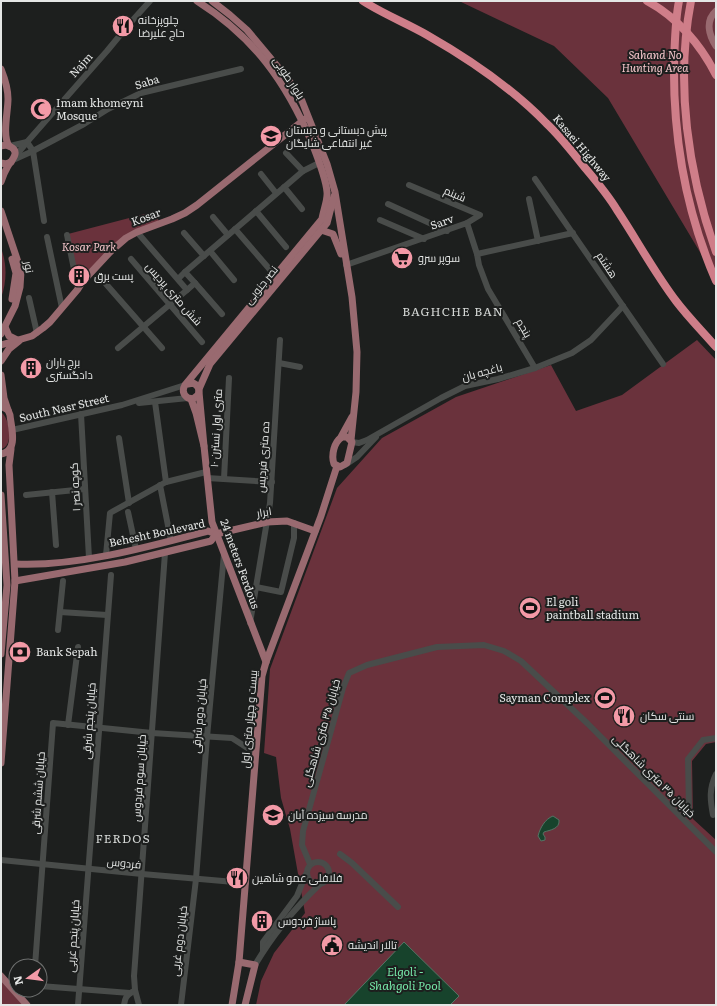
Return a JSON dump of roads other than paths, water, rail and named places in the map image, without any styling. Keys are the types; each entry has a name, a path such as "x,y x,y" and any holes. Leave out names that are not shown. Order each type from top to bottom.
{"highway":[{"name":"Kasaei Highway","path":"362,1 457,53 501,85 546,122 604,191 644,255 676,302 716,347"},
{"path":"647,1 663,12 685,32 708,60 716,75"},
{"path":"691,1 685,50 684,90 691,161 706,224 716,252"},
{"path":"679,2 675,42 674,91 681,162 694,218 716,281"}],"main road":[{"name":"بلوار طوبی","path":"197,1 232,26 273,70 305,119 327,164 331,192"},
{"name":"بلوار طوبی","path":"212,1 247,30 288,79 302,101 305,119 319,163 331,192"},
{"path":"716,11 710,20 709,28 710,34 716,46"},
{"path":"1,69 7,88 8,99 6,137 10,146 14,150 13,160 1,182"},
{"path":"1,80 4,96 3,138 1,143"},
{"name":"Kosar","path":"1,345 32,336 37,333 50,322 83,281 111,251 126,238 137,232 186,213 305,119"},
{"path":"1,146 10,146"},
{"path":"1,163 6,164 13,160"},
{"path":"331,192 352,297 357,352 354,413 341,437 336,442 332,459 334,464 341,466"},
{"name":"نصر جنوبی","path":"199,391 210,364 327,223 331,192"},
{"name":"نصر جنوبی","path":"187,385 322,219 331,192"},
{"name":"نور","path":"1,211 21,272 20,287 15,306 2,328"},
{"name":"نور","path":"1,224 16,272 14,292 2,328"},
{"path":"321,230 334,234 346,265"},
{"path":"1,361 9,349 19,340 9,336 2,328"},
{"path":"1,375 4,398 12,430 9,465 15,564 1,763"},
{"path":"190,383 196,384 199,391 196,397 189,398 183,391 190,383"},
{"name":"24 meters Ferdous","path":"199,391 206,475 212,522 266,662"},
{"name":"24 meters Ferdous","path":"189,398 196,413 204,446"},
{"path":"1,406 8,410"},
{"name":"بیست و چهار متری اول","path":"232,1005 240,962 262,676 315,531 341,466 348,461 354,413"},
{"path":"341,437 345,436 351,441"},
{"path":"1,454 8,452 11,449"},
{"path":"1,495 4,592 1,654"},
{"name":"ابرار","path":"216,534 267,522 287,520 315,531"},
{"name":"Behesht Boulevard","path":"15,564 50,564 136,549 208,531 216,534 211,541 165,553 125,562 15,581"},
{"path":"24,564 20,570 23,577 26,579"},
{"path":"240,962 254,965 245,1005"},
{"path":"1,976 8,984"}],"street":[{"name":"Najm","path":"13,160 150,1"},
{"name":"Saba","path":"13,160 141,93 241,69"},
{"path":"10,146 27,142 33,150 44,221"},
{"path":"286,153 303,171"},
{"path":"178,279 276,193 303,171 319,163"},
{"path":"255,212 319,163"},
{"path":"261,174 276,193"},
{"name":"هشتم","path":"535,179 663,364"},
{"name":"شبنم","path":"409,185 480,215 467,223"},
{"path":"284,187 302,209"},
{"path":"529,199 538,241"},
{"path":"388,204 447,231"},
{"path":"255,212 286,247"},
{"path":"213,217 228,235"},
{"path":"380,220 424,239"},
{"name":"Sarv","path":"346,265 467,223 477,254"},
{"path":"235,229 272,272"},
{"path":"137,232 187,290"},
{"path":"184,233 204,256"},
{"path":"477,254 573,233"},
{"path":"67,235 78,289"},
{"path":"47,237 62,308"},
{"path":"210,251 234,280"},
{"name":"پنجم","path":"477,254 479,265 488,289 535,368"},
{"name":"شش متری پردیس","path":"131,260 202,342"},
{"path":"185,272 222,314"},
{"path":"118,348 195,283"},
{"path":"106,284 162,348"},
{"path":"29,298 37,333"},
{"name":"باغچه بان","path":"380,433 465,386 498,379 535,368 572,353 591,340 623,306"},
{"name":"ده متری فردیس","path":"250,622 270,503 280,340"},
{"path":"279,363 300,367"},
{"name":"۱۰ متری اول نسترن","path":"224,479 229,378"},
{"name":"South Nasr Street","path":"12,430 122,405 187,385"},
{"name":"South Nasr Street","path":"122,405 189,398"},
{"path":"156,402 163,484 171,541"},
{"name":"کوچه نصر ۱","path":"81,414 89,558"},
{"path":"351,441 359,442 367,440 380,433"},
{"path":"341,466 357,457 380,433"},
{"path":"119,438 129,502"},
{"path":"106,555 110,513 163,484 206,475 224,479 272,482"},
{"path":"26,495 85,489"},
{"path":"52,492 56,545"},
{"path":"128,512 136,549"},
{"path":"256,587 281,592 294,538 294,523"},
{"name":"خیابان سوم فردوس","path":"139,1005 132,992 165,553"},
{"name":"خیابان دوم شرقی","path":"196,879 207,737 224,554"},
{"name":"خیابان پنجم شرقی","path":"87,869 110,575"},
{"path":"58,630 63,581"},
{"path":"60,612 107,615"},
{"name":"خیابان ۳۵ متری شاهگلی","path":"310,864 302,845 303,832 343,688 349,673 367,665 437,647 484,645 504,651 522,661 588,724 716,852"},
{"path":"78,647 68,725 152,733 232,738 256,755"},
{"name":"خیابان ششم شرقی","path":"36,958 53,723 68,725"},
{"path":"681,817 689,809 688,759 703,740 716,738"},
{"path":"716,774 712,781 710,798 713,815 716,814"},
{"path":"340,854 352,863 398,907"},
{"name":"فردوس","path":"1,860 246,883"},
{"path":"254,965 263,951 304,899 320,884 326,881 329,871 324,862 317,861 310,864 306,870 306,874 297,896 263,942 263,951"},
{"name":"خیابان پنجم غربی","path":"78,1005 87,869"},
{"path":"306,874 310,881 320,884"},
{"name":"خیابان دوم غربی","path":"181,1005 196,879"},
{"path":"48,987 132,992"},
{"path":"124,1005 125,999 132,992"}],"water":[{"path":"553,816 559,820 559,823 554,829 544,832 543,834 545,840 541,841 538,836 540,830 543,824"},
{"name":"Elgoli - Shahgoli Pool","path":"404,942 459,996 450,1005 344,1005"}],"place":[{"name":"چلوپزخانه حاج علیرضا","path":"123,26"},
{"name":"Imam khomeyni Mosque","path":"41,109"},
{"name":"پیش دبستانی و دبستان غیر انتفاعی شایگان","path":"271,136"},
{"name":"سوپر سرو","path":"402,258"},
{"name":"پست برق","path":"79,276"},
{"name":"برج باران دادگستری","path":"31,368"},
{"name":"El goli paintball stadium","path":"530,608"},
{"name":"Bank Sepah","path":"20,652"},
{"name":"Sayman Complex","path":"605,698"},
{"name":"سنتی سکان","path":"624,716"},
{"name":"مدرسه سیزده آبان","path":"273,815"},
{"name":"فلافلی عمو شاهین","path":"237,878"},
{"name":"پاساژ فردوس","path":"262,921"},
{"name":"تالار اندیشه","path":"332,945"}],"district":[{"name":"BAGHCHE BAN","path":"453,312"},
{"name":"FERDOS","path":"123,839"}],"park label":[{"name":"Sahand No Hunting Area","path":"655,61"},
{"name":"Kosar Park","path":"89,247"}]}
